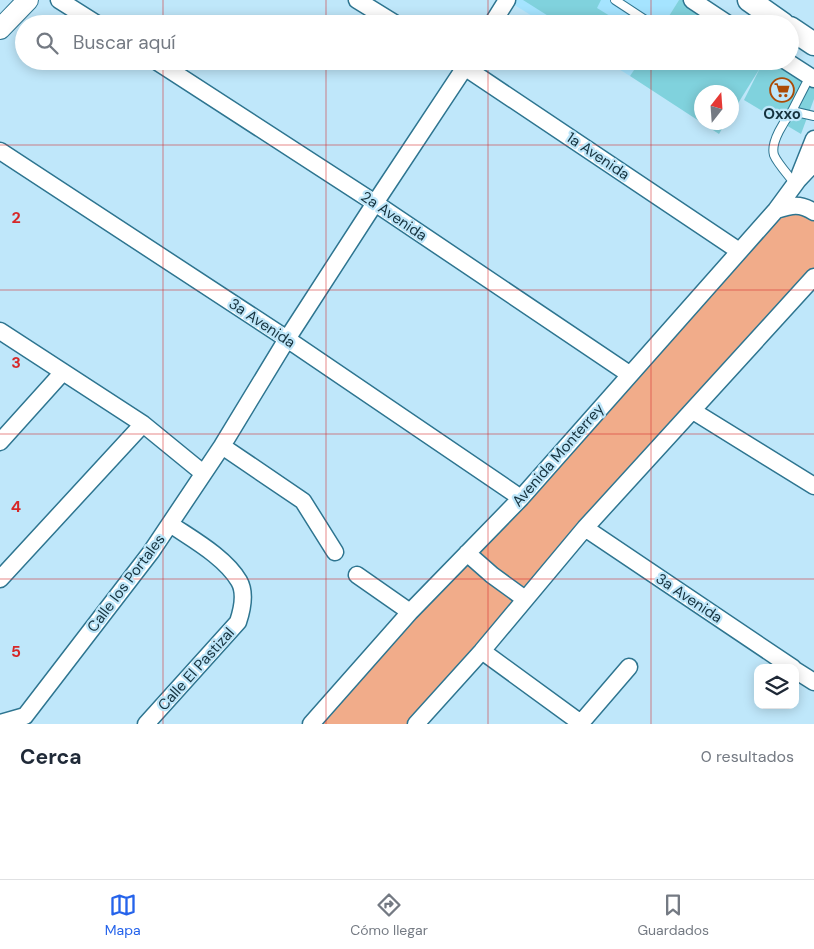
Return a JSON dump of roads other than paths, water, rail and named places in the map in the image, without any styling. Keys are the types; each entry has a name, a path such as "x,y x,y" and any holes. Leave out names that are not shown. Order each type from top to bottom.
{"main road":[{"path":"749,0 771,15"},
{"path":"799,34 814,44"}],"street":[{"path":"1,26 28,0"},
{"path":"60,0 83,15"},
{"path":"357,0 381,15"},
{"path":"497,15 506,0"},
{"path":"692,0 714,15"},
{"name":"2a Avenida","path":"170,70 375,203 629,374"},
{"name":"Calle los Portales","path":"29,720 152,552 222,446 287,340 460,70"},
{"name":"1a Avenida","path":"474,70 740,251"},
{"path":"799,70 812,78"},
{"name":"Avenida Monterrey","path":"797,182 814,139"},
{"name":"3a Avenida","path":"0,150 521,498"},
{"name":"Avenida Monterrey","path":"311,724 410,612 521,498 776,210 814,163"},
{"path":"776,210 793,204 799,204 814,212"},
{"path":"416,724 482,651 585,528 811,286"},
{"path":"0,331 143,424 203,473"},
{"path":"0,442 63,372"},
{"path":"693,411 814,486"},
{"path":"0,579 143,424"},
{"path":"222,446 303,501 335,552"},
{"name":"Calle El Pastizal","path":"146,724 238,622 243,606 240,582 229,569 208,550 170,524"},
{"name":"3a Avenida","path":"585,528 787,664"},
{"path":"467,553 492,575 526,599"},
{"path":"357,575 410,612"},
{"path":"482,651 581,724 629,667"},
{"name":"3a Avenida","path":"799,672 814,682"},
{"path":"0,723 29,720"}],"lane":[{"path":"615,0 639,15"},
{"path":"797,182 774,156 773,147 784,123 812,78"},
{"path":"792,111 814,116"}],"place":[{"name":"Oxxo","path":"782,90"}]}
